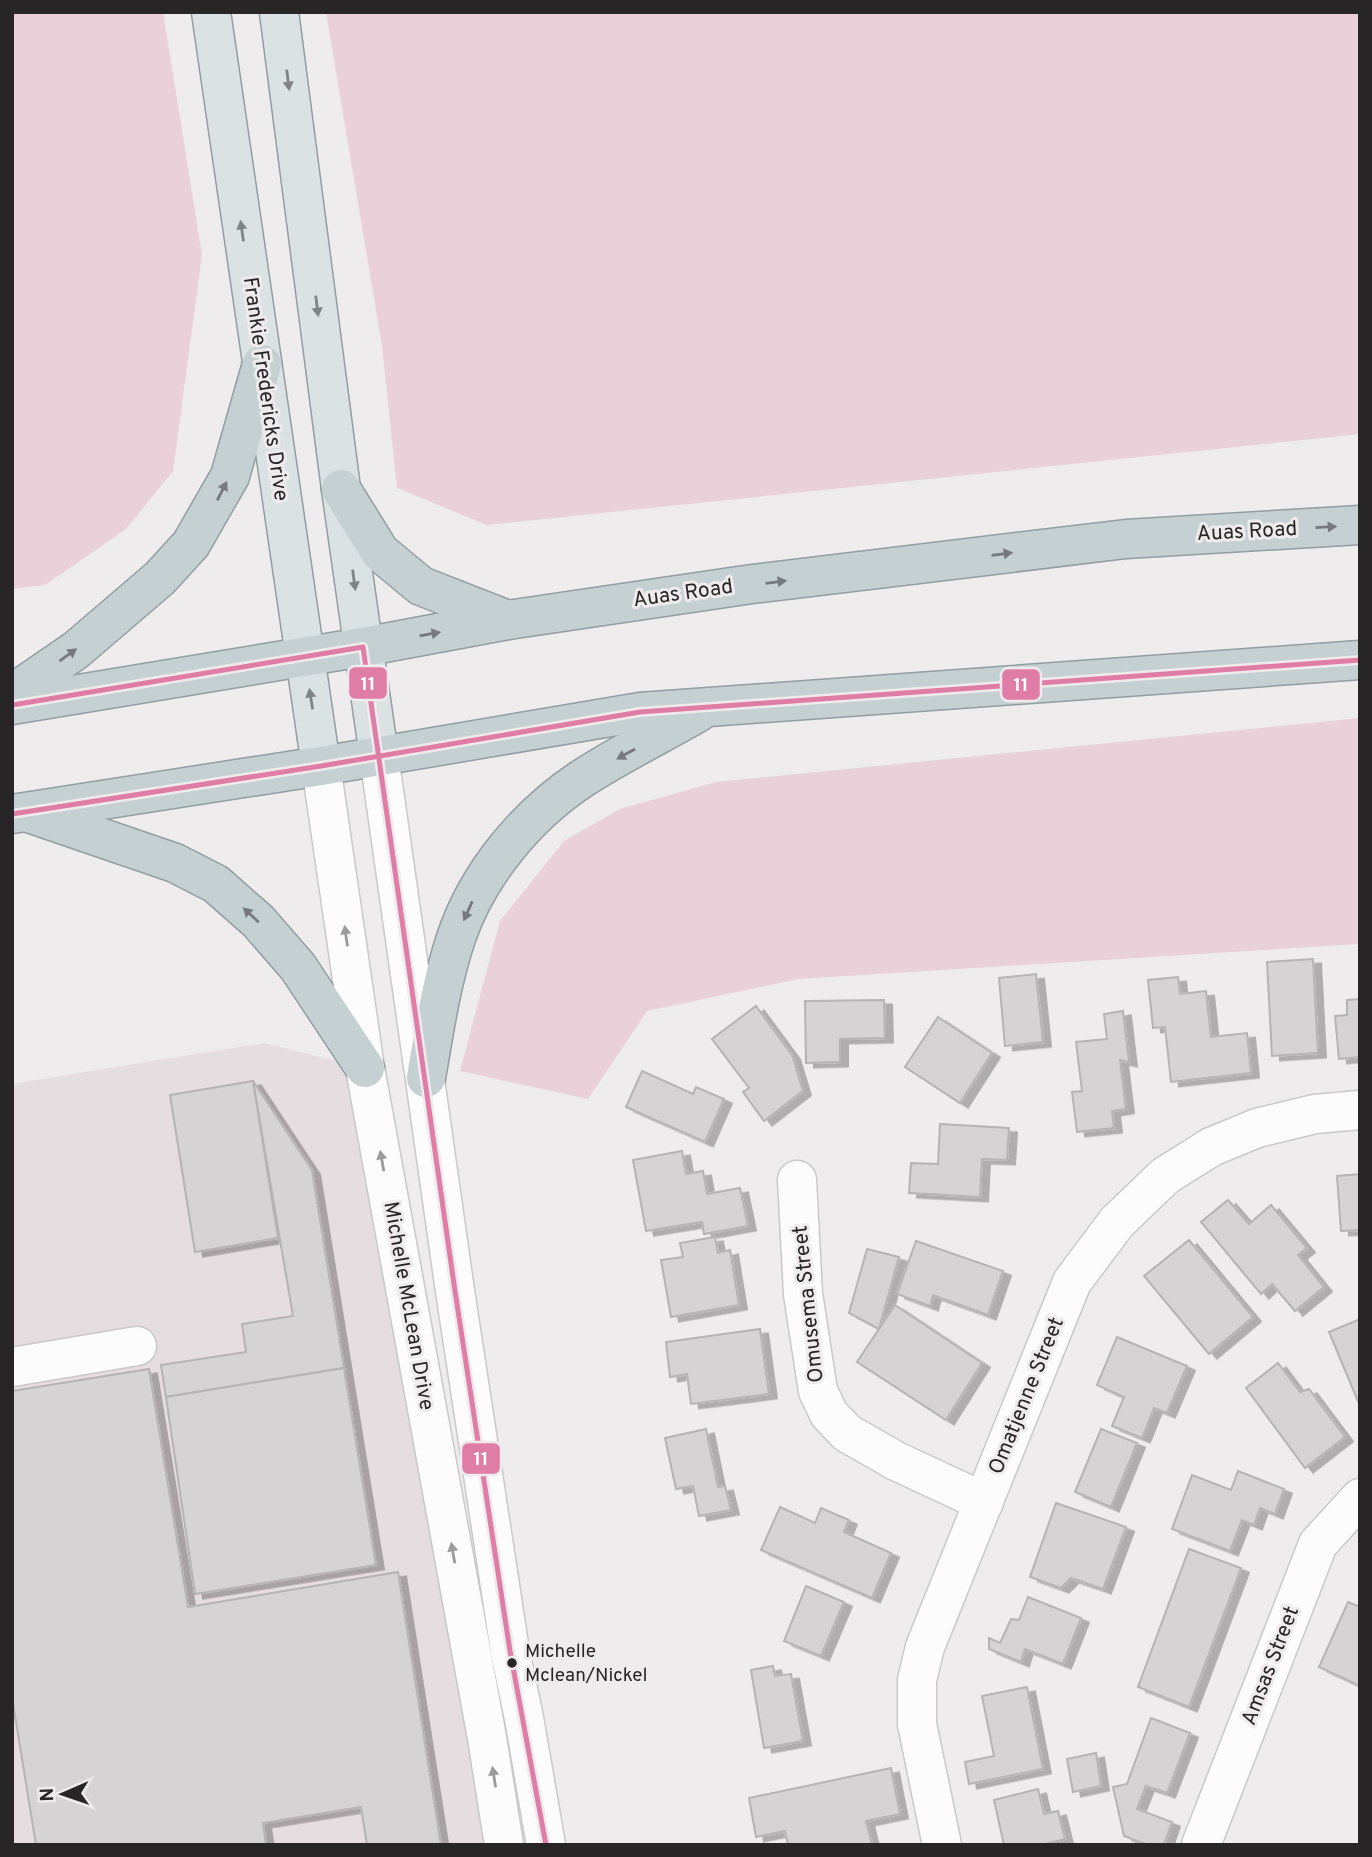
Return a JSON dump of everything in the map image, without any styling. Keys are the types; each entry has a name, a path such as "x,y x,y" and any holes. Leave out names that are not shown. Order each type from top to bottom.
{"highway":[{"path":"12,694 76,650 160,579 191,544 230,476 262,364"},
{"path":"341,489 380,552 421,586 508,620"},
{"name":"Auas Road","path":"12,705 363,647 508,620 752,584 1126,539 1360,525"},
{"path":"18,813 321,766 640,712 1360,660"},
{"path":"426,1079 436,1015 457,937 478,889 499,859 524,827 584,778 707,708"},
{"path":"18,813 174,863 216,884 258,921 298,967 365,1068"}],"main road":[{"name":"Frankie Fredericks Drive","path":"211,12 321,766"},
{"path":"279,12 379,756"}],"street":[{"path":"379,756 510,1651 546,1845"},
{"name":"Michelle McLean Drive","path":"321,766 365,1068 487,1738 504,1845"},
{"name":"Omatjenne Street","path":"942,1845 917,1724 917,1680 925,1647 1072,1282 1117,1222 1165,1176 1211,1147 1257,1128 1315,1114 1360,1110"},
{"name":"Omusema Street","path":"797,1180 803,1294 818,1391 828,1414 848,1433 896,1461 984,1502"},
{"path":"12,1367 137,1346"},
{"name":"Amsas Street","path":"1201,1845 1318,1544 1360,1498"}],"shaded area":[{"path":"12,12 163,12 202,255 173,471 126,529 45,585 12,589"},
{"path":"326,12 1360,12 1360,434 487,525 397,488 382,346"},
{"path":"1360,718 1360,944 798,979 647,1011 588,1099 460,1071 500,921 564,841 620,809 716,782"},
{"path":"264,1043 365,1068 503,1845 12,1845 12,1084"}],"building":[{"path":"1313,959 1318,1053 1272,1056 1267,962"},
{"path":"1036,974 1043,1042 1005,1046 999,978"},
{"path":"1178,977 1180,994 1206,991 1211,1037 1247,1033 1251,1073 1171,1082 1165,1027 1153,1028 1148,980"},
{"path":"1360,999 1360,1057 1339,1059 1335,1016 1347,1015 1347,1000"},
{"path":"884,1000 885,1038 840,1039 840,1062 806,1063 805,1001"},
{"path":"756,1006 792,1055 803,1091 764,1121 743,1092 749,1088 712,1039"},
{"path":"1123,1011 1129,1062 1120,1060 1126,1109 1112,1111 1114,1128 1077,1132 1072,1092 1082,1091 1076,1042 1107,1039 1104,1014"},
{"path":"938,1017 992,1053 960,1103 905,1067"},
{"path":"642,1071 693,1094 696,1087 724,1099 705,1142 626,1107"},
{"path":"253,1081 312,1170 344,1368 166,1397 161,1365 246,1352 242,1324 293,1316"},
{"path":"253,1081 278,1238 195,1252 170,1095"},
{"path":"940,1124 1009,1128 1007,1160 982,1159 980,1197 909,1193 911,1163 938,1164"},
{"path":"682,1151 686,1174 703,1171 707,1194 740,1188 748,1226 704,1234 702,1222 646,1231 633,1160"},
{"path":"1360,1174 1360,1230 1341,1231 1337,1176"},
{"path":"1228,1200 1249,1224 1271,1205 1307,1248 1298,1255 1324,1287 1295,1311 1272,1284 1261,1294 1201,1222"},
{"path":"715,1237 718,1253 730,1250 739,1305 671,1317 661,1260 683,1257 680,1243"},
{"path":"1189,1240 1253,1317 1209,1354 1144,1276"},
{"path":"916,1241 1003,1271 988,1315 933,1295 930,1306 897,1294"},
{"path":"867,1249 899,1257 879,1329 849,1313"},
{"path":"895,1305 982,1363 946,1420 857,1362"},
{"path":"1360,1319 1360,1406 1329,1332"},
{"path":"760,1329 769,1394 691,1404 687,1374 670,1377 666,1342"},
{"path":"1117,1337 1187,1366 1167,1413 1154,1408 1142,1438 1112,1426 1124,1397 1097,1385"},
{"path":"1278,1363 1300,1392 1309,1389 1345,1437 1305,1468 1246,1388"},
{"path":"344,1368 376,1565 195,1594 166,1397"},
{"path":"149,1369 188,1607 398,1572 441,1845 367,1845 361,1807 263,1823 266,1845 36,1845 12,1697 12,1391"},
{"path":"706,1429 718,1487 725,1486 731,1510 699,1516 693,1486 676,1489 665,1438"},
{"path":"1101,1429 1137,1443 1111,1507 1075,1492"},
{"path":"1238,1471 1284,1489 1275,1514 1260,1508 1254,1525 1242,1520 1230,1551 1172,1529 1192,1475 1231,1490"},
{"path":"1056,1503 1126,1527 1103,1589 1071,1578 1061,1588 1030,1577"},
{"path":"780,1507 815,1523 821,1508 849,1520 844,1532 891,1553 872,1598 761,1550"},
{"path":"1189,1549 1241,1568 1189,1707 1138,1687"},
{"path":"806,1586 844,1602 821,1656 784,1641"},
{"path":"1028,1597 1081,1618 1063,1664 1025,1649 1021,1662 989,1649 989,1638 1000,1643 1011,1619 1019,1620"},
{"path":"1348,1602 1360,1607 1360,1686 1319,1667"},
{"path":"773,1666 775,1676 791,1674 803,1741 764,1748 751,1670"},
{"path":"1027,1687 1043,1769 969,1784 965,1762 994,1756 982,1696"},
{"path":"1151,1718 1190,1733 1167,1793 1146,1786 1137,1809 1172,1822 1164,1845 1148,1845 1124,1836 1113,1787 1127,1784"},
{"path":"1096,1753 1101,1786 1073,1792 1067,1759"},
{"path":"891,1768 900,1814 866,1821 872,1845 788,1845 785,1831 756,1837 749,1798"},
{"path":"1038,1789 1044,1814 1058,1811 1065,1839 1041,1845 1004,1845 994,1800"}],"transit line":[{"name":"11","path":"12,705 363,647 455,1291 510,1651 546,1845"},
{"name":"11","path":"12,814 321,766 640,712 1360,660"}],"place":[{"name":"Michelle Mclean/Nickel","path":"512,1663"}]}
